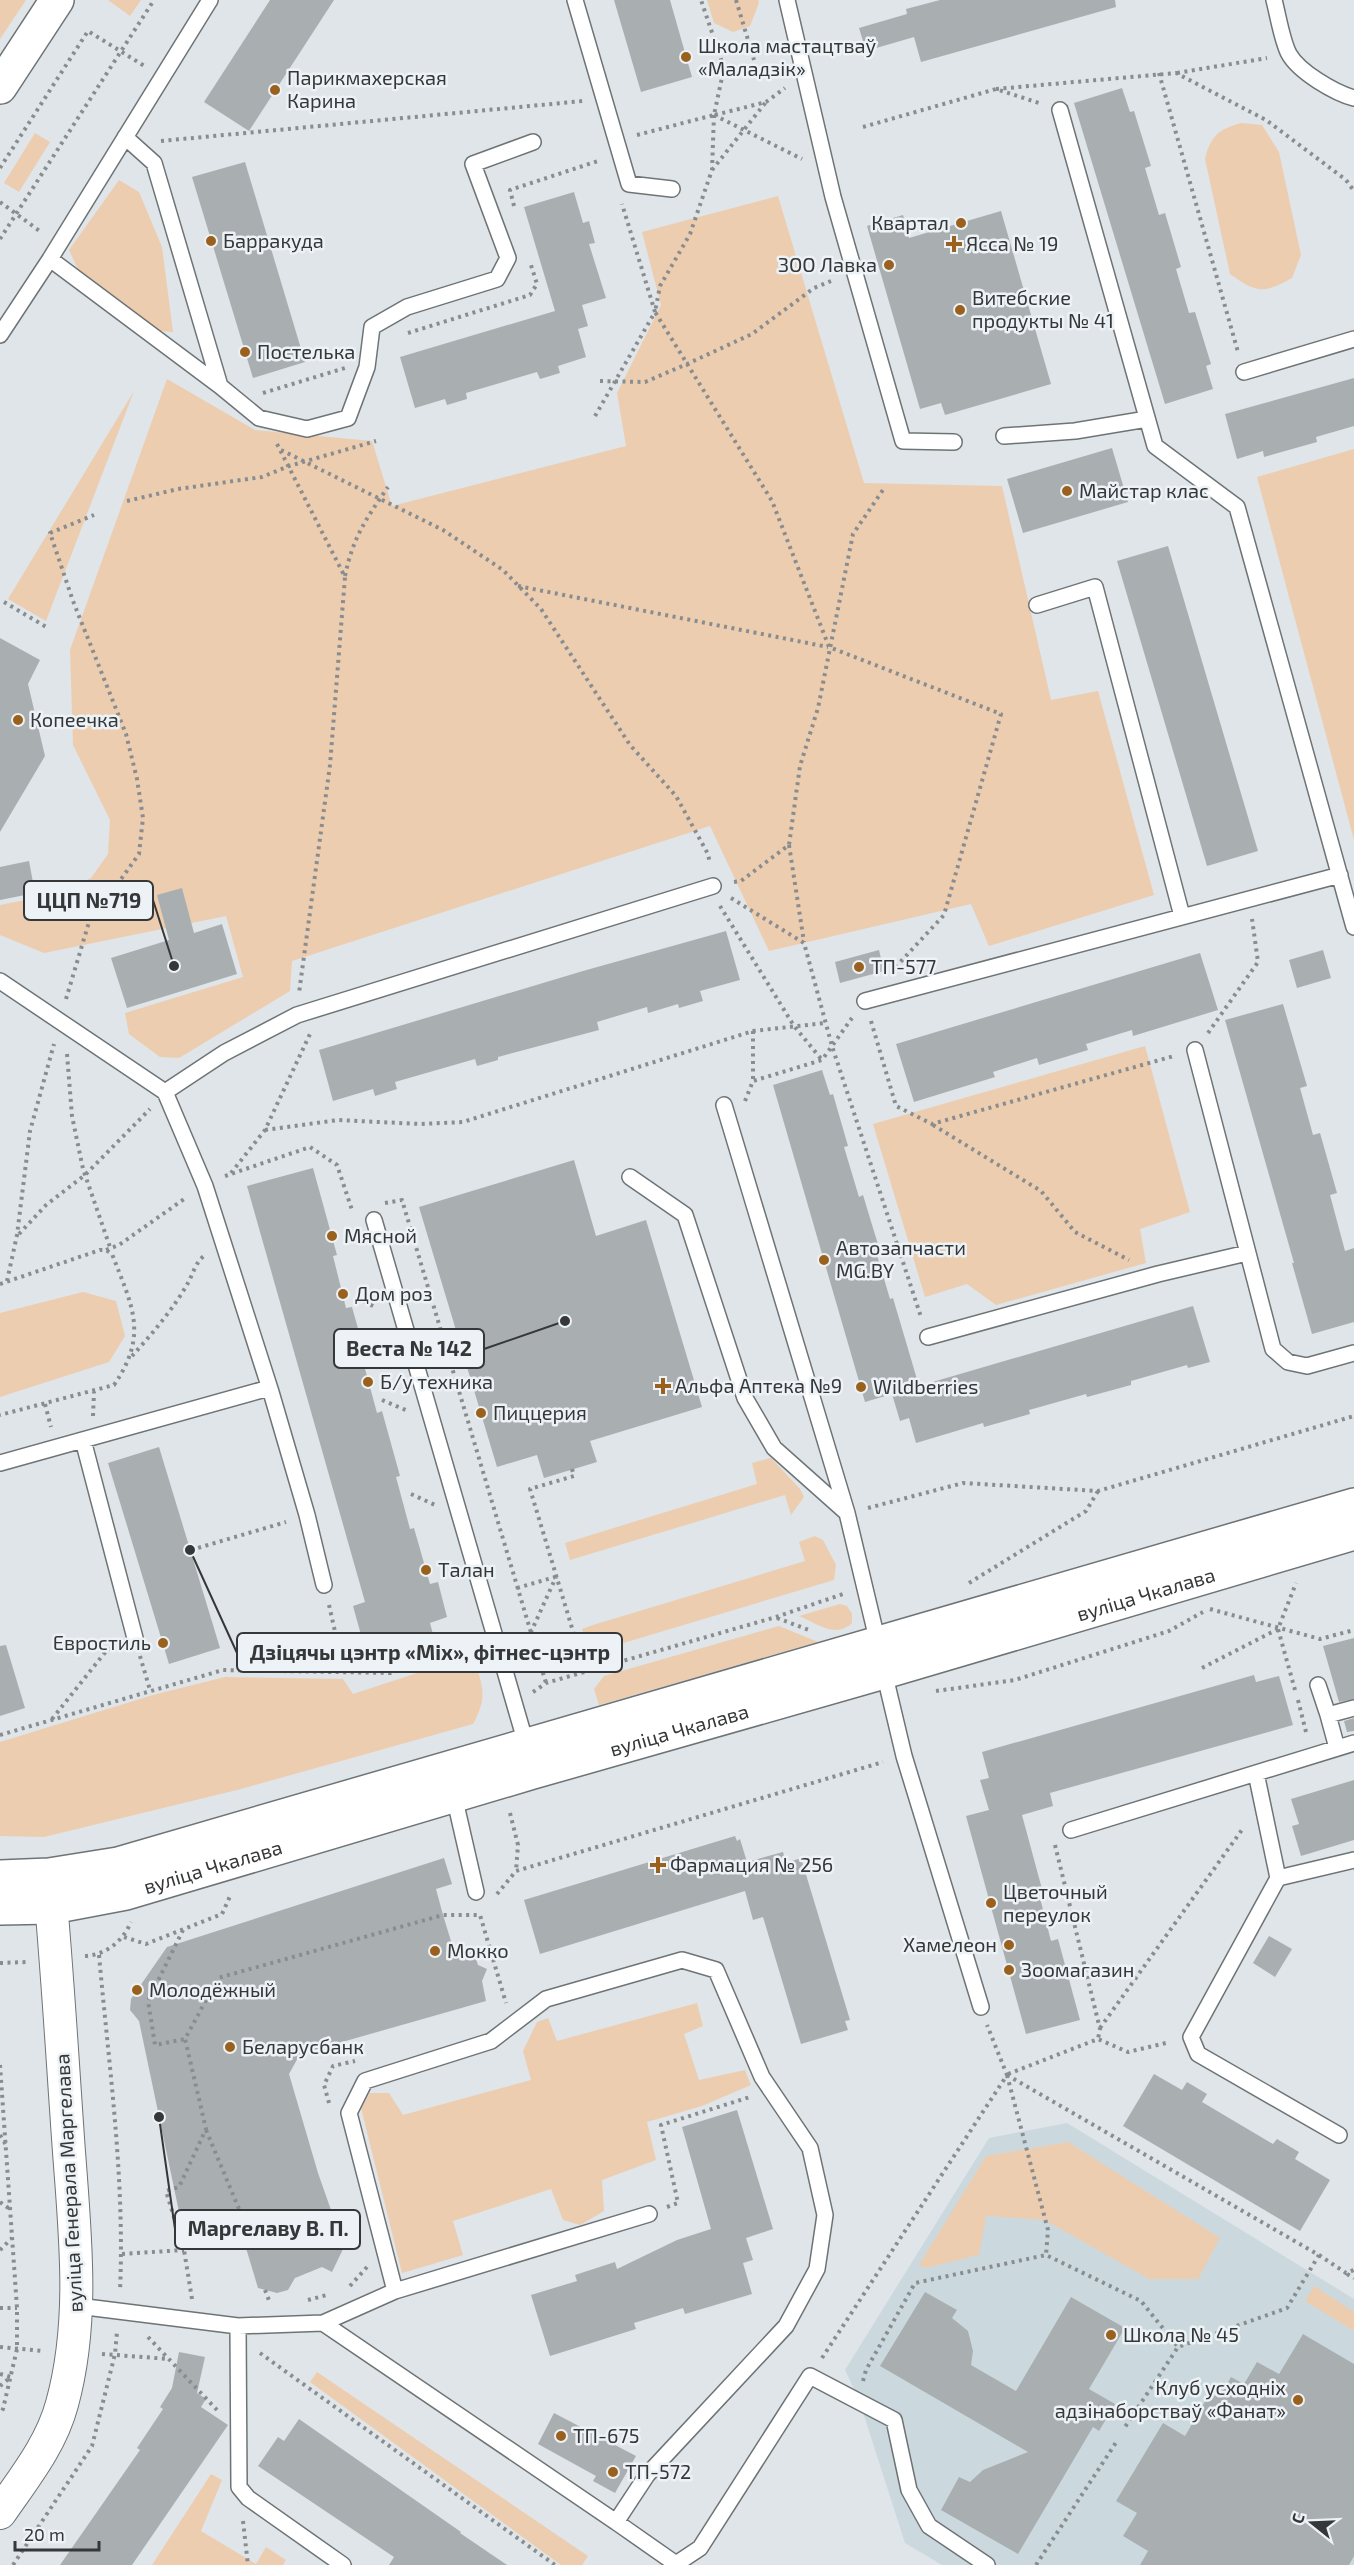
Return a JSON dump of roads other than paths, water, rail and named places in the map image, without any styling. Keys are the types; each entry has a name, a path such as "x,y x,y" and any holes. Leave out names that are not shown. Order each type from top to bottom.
{"main road":[{"path":"0,87 57,0"},
{"name":"вуліца Чкалава","path":"881,1658 1354,1505"},
{"name":"вуліца Чкалава","path":"0,1908 52,1907 126,1893 454,1798 530,1759 881,1658 1354,1533"},
{"name":"вуліца Чкалава","path":"0,1877 49,1875 118,1864 454,1798"}],"street":[{"name":"вуліца Генерала Маргелава","path":"0,2513 48,2444 62,2404 73,2353 78,2306 49,1875"}],"lane":[{"path":"0,335 50,259 210,0"},
{"path":"575,0 629,184 672,189"},
{"path":"787,0 833,197 903,441 954,442"},
{"path":"1274,0 1289,54 1307,72 1341,94 1354,98"},
{"path":"1060,110 1155,446 1237,507 1354,927"},
{"path":"126,137 154,163 220,386"},
{"path":"50,259 260,418 307,429 348,418 367,367 372,327 407,307 497,279 508,258 473,164 533,142"},
{"path":"1244,372 1354,339"},
{"path":"1004,436 1075,431 1147,419"},
{"path":"1036,605 1095,587 1182,916"},
{"path":"865,1001 1340,875"},
{"path":"160,1098 224,1053 297,1015 713,886"},
{"path":"0,981 60,1021 160,1098 205,1186 307,1515 324,1585"},
{"path":"1195,1050 1273,1348 1288,1362 1307,1366 1354,1353"},
{"path":"724,1105 848,1513 904,1756 981,2007"},
{"path":"630,1177 685,1215 746,1398 774,1448 848,1513"},
{"path":"374,1220 530,1759"},
{"path":"927,1337 1158,1274 1247,1253"},
{"path":"0,1463 269,1388"},
{"path":"83,1440 135,1638"},
{"path":"1318,1685 1337,1748"},
{"path":"1328,1715 1354,1708"},
{"path":"1071,1830 1354,1743"},
{"path":"1256,1773 1278,1878 1191,2037 1198,2054 1339,2135"},
{"path":"454,1798 476,1892"},
{"path":"1278,1878 1354,1860"},
{"path":"395,2291 349,2112 365,2081 491,2041 546,1999 682,1960 716,1970 762,2077 810,2148 825,2215 817,2269 786,2326 647,2475 616,2522"},
{"path":"78,2306 238,2326 323,2323 395,2291 649,2214"},
{"path":"323,2323 676,2565 700,2548 810,2376 894,2420 909,2490 929,2526 987,2565"},
{"path":"238,2326 239,2487 248,2498 344,2565"}],"place":[{"name":"Школа мастацтваў «Маладзік»","path":"686,57"},
{"name":"Парикмахерская Карина","path":"275,90"},
{"name":"Квартал","path":"961,223"},
{"name":"Барракуда","path":"211,241"},
{"name":"Ясса № 19","path":"954,244"},
{"name":"ЗОО Лавка","path":"889,265"},
{"name":"Витебские продукты № 41","path":"960,310"},
{"name":"Постелька","path":"245,352"},
{"name":"Майстар клас","path":"1067,491"},
{"name":"Копеечка","path":"18,720"},
{"name":"ЦЦП №719","path":"174,966"},
{"name":"ТП-577","path":"859,967"},
{"name":"Мясной","path":"332,1236"},
{"name":"Автозапчасти MG.BY","path":"824,1260"},
{"name":"Дом роз","path":"343,1294"},
{"name":"Веста № 142","path":"565,1321"},
{"name":"Б/у техника","path":"368,1382"},
{"name":"Альфа Аптека №9","path":"663,1386"},
{"name":"Wildberries","path":"861,1387"},
{"name":"Пиццерия","path":"481,1413"},
{"name":"Дзіцячы цэнтр «Mix», фітнес-цэнтр","path":"190,1550"},
{"name":"Талан","path":"426,1570"},
{"name":"Евростиль","path":"163,1643"},
{"name":"Фармация № 256","path":"658,1865"},
{"name":"Цветочный переулок","path":"991,1903"},
{"name":"Хамелеон","path":"1009,1945"},
{"name":"Мокко","path":"435,1951"},
{"name":"Зоомагазин","path":"1009,1970"},
{"name":"Молодёжный","path":"137,1990"},
{"name":"Беларусбанк","path":"230,2047"},
{"name":"Маргелаву В. П.","path":"159,2117"},
{"name":"Школа № 45","path":"1111,2335"},
{"name":"Клуб усходніх адзінаборстваў «Фанат»","path":"1298,2400"},
{"name":"ТП-675","path":"561,2436"},
{"name":"ТП-572","path":"613,2472"}]}
